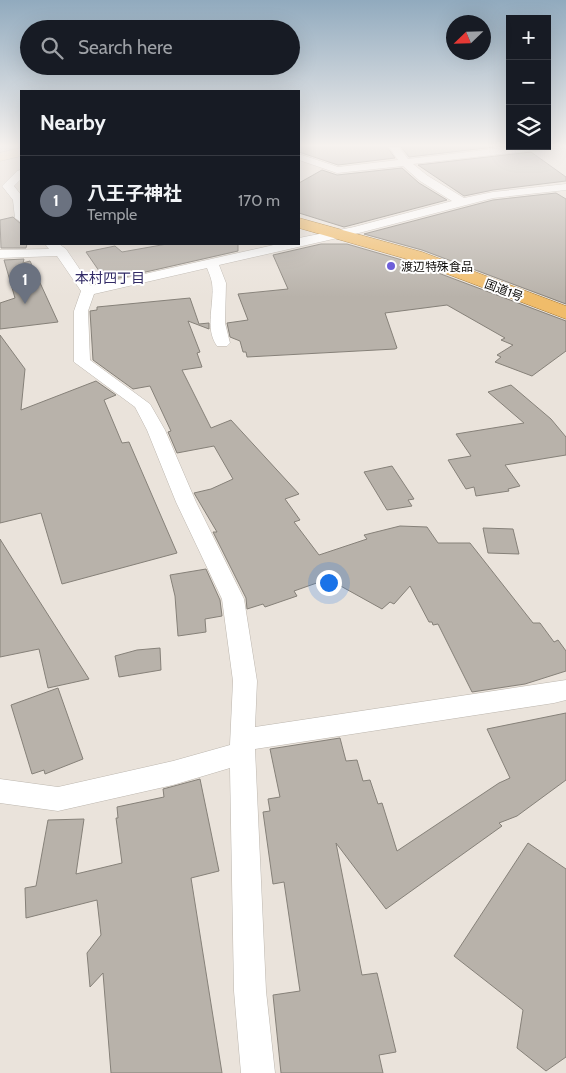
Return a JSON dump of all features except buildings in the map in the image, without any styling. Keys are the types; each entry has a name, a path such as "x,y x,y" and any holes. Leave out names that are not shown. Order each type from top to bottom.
{"highway":[{"name":"国道1号","path":"300,223 416,256 566,313"}],"street":[{"path":"17,197 20,209"},
{"path":"454,197 462,202"},
{"path":"300,242 339,234 487,197"},
{"path":"88,291 290,245"},
{"path":"0,254 56,248 88,291"},
{"path":"212,264 219,283 218,323 222,343"},
{"path":"88,291 81,311 82,362 142,404 156,430 186,502 233,599 245,681 242,746 250,991 258,1073"},
{"path":"0,790 58,799 173,773 242,746 566,690"}],"place":[{"name":"渡辺特殊食品","path":"391,266"},
{"name":"八王子神社","path":"25,304"}],"district":[{"name":"本村四丁目","path":"110,278"}]}
